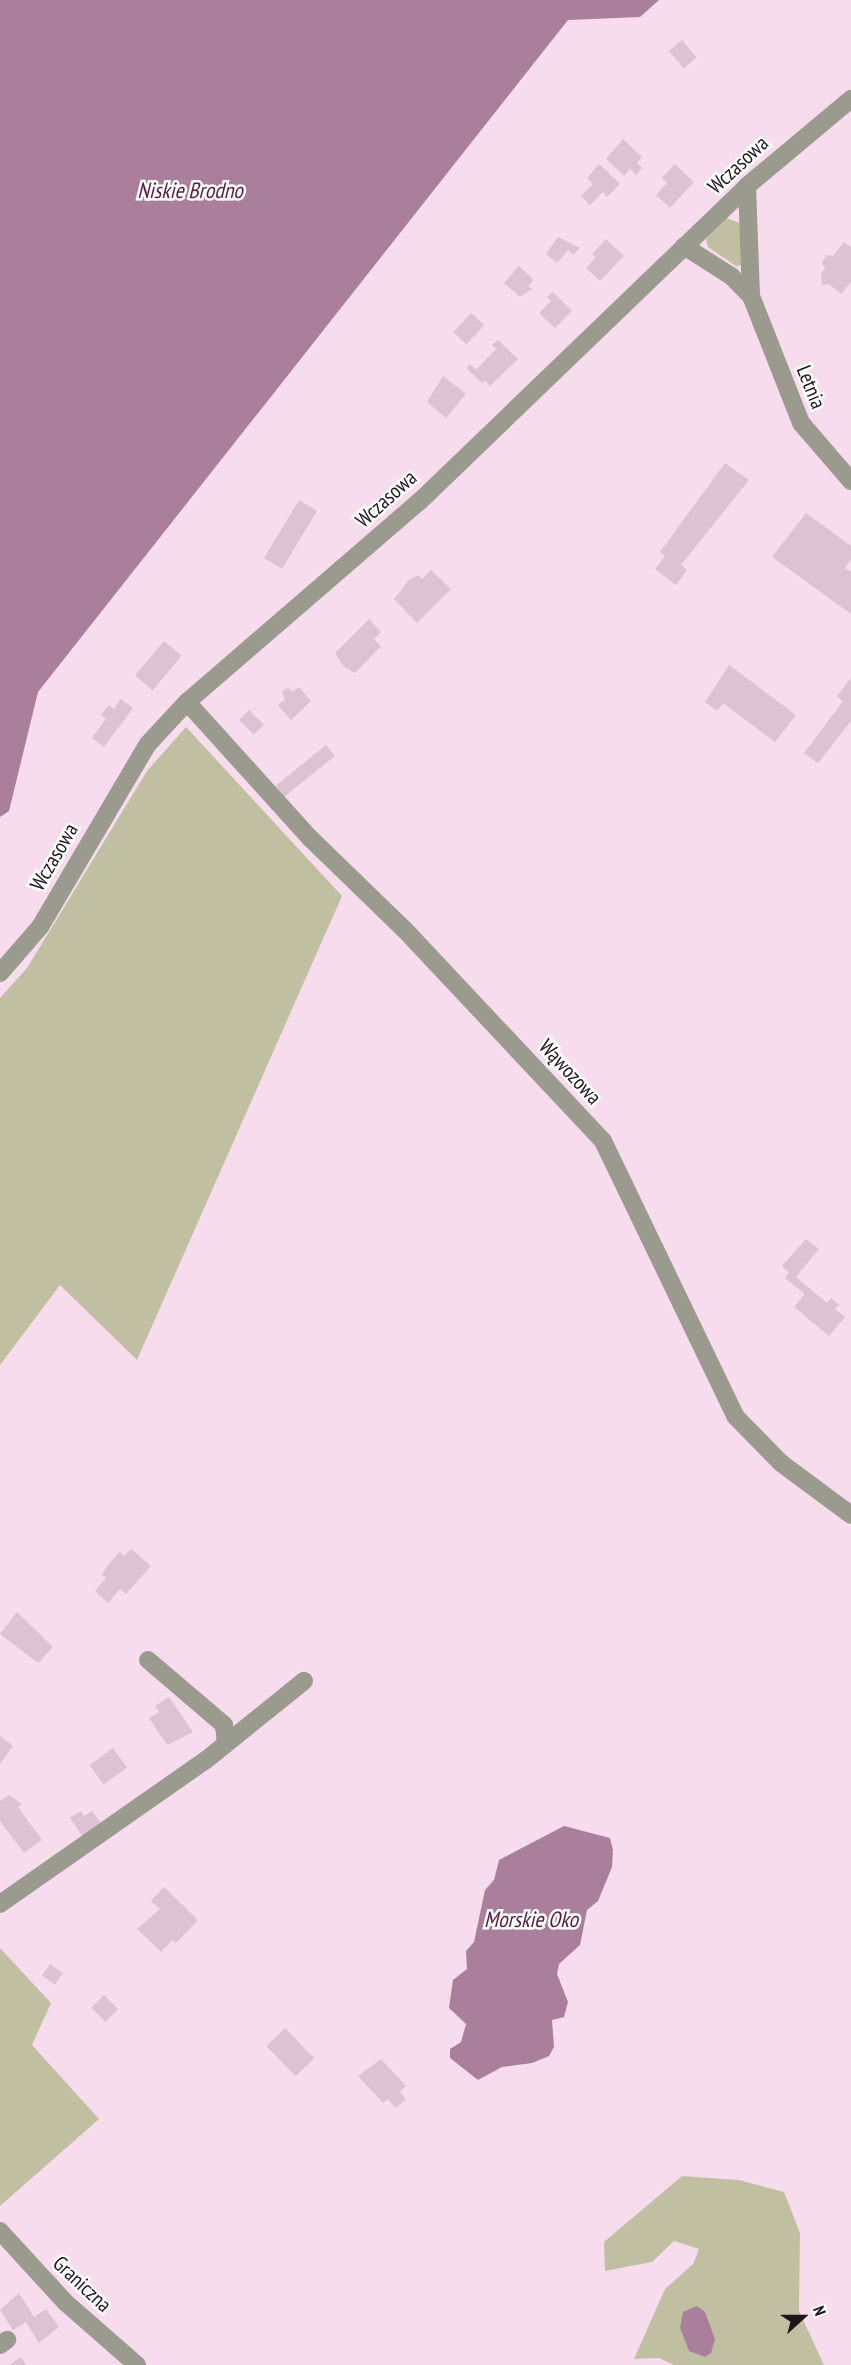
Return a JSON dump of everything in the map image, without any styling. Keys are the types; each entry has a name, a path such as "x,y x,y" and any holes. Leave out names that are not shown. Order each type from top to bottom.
{"street":[{"name":"Wczasowa","path":"0,973 40,927 148,744 187,702 419,502 747,186 851,99"},
{"name":"Letnia","path":"747,186 751,297 801,423 851,482"},
{"name":"Letnia","path":"684,246 731,276 751,297"},
{"name":"Wąwozowa","path":"187,702 310,838 404,929 603,1141 736,1417 781,1463 851,1515"},
{"path":"148,1660 224,1725 226,1744"},
{"path":"0,1904 226,1744 304,1681"},
{"name":"Graniczna","path":"0,2231 65,2302 130,2363"}],"shaded area":[{"path":"726,218 740,223 742,265 736,266 708,247 706,239"},
{"path":"186,727 342,896 137,1360 60,1285 0,1365 0,998 27,968 147,771"},
{"path":"0,1948 51,2003 32,2045 99,2119 0,2206"},
{"path":"682,2176 739,2180 784,2192 800,2233 799,2311 824,2365 674,2365 659,2358 634,2359 665,2289 693,2264 699,2249 674,2241 652,2262 605,2271 604,2242"}],"water":[{"name":"Niskie Brodno","path":"0,0 659,0 640,17 568,20 38,692 9,811 0,817"},
{"name":"Morskie Oko","path":"564,1826 610,1838 613,1850 612,1867 598,1901 587,1910 580,1945 559,1964 557,1974 568,2002 564,2017 552,2020 554,2047 549,2056 532,2063 502,2067 478,2080 450,2058 450,2049 461,2042 466,2024 449,2008 453,1980 467,1969 466,1951 474,1942 485,1890 494,1880 499,1860"},
{"path":"697,2306 705,2312 715,2339 711,2353 705,2357 689,2351 680,2328 683,2312"}],"building":[{"path":"682,40 697,58 684,69 669,51"},
{"path":"623,139 642,157 637,163 642,168 636,175 630,169 624,176 606,159"},
{"path":"599,164 620,184 607,197 603,192 590,205 581,196 593,184 587,178"},
{"path":"675,164 694,182 670,208 656,195 667,183 662,178"},
{"path":"558,237 580,248 573,255 568,250 557,263 546,254"},
{"path":"606,239 624,256 600,281 586,268 596,257 592,254"},
{"path":"844,242 851,247 851,282 841,294 829,284 822,285 821,274 825,269 822,262 827,255 833,256"},
{"path":"519,266 534,280 528,286 532,289 520,297 504,283"},
{"path":"553,292 572,311 555,328 539,313 551,301 547,297"},
{"path":"471,313 484,325 466,344 453,332"},
{"path":"498,340 518,359 490,386 485,380 482,383 466,368 470,364 476,370 496,349 492,345"},
{"path":"443,376 466,394 446,418 427,402"},
{"path":"725,463 749,480 681,565 687,570 676,585 655,569 665,556 660,552"},
{"path":"299,500 317,511 282,569 264,558"},
{"path":"806,513 851,546 851,559 845,568 851,572 851,614 772,557"},
{"path":"431,570 451,589 417,623 394,599 409,580 418,575 422,579"},
{"path":"369,619 381,632 374,639 381,646 355,673 344,667 335,653"},
{"path":"164,641 182,656 153,690 135,675"},
{"path":"729,665 796,715 775,742 723,703 717,711 705,702"},
{"path":"851,678 851,721 818,763 804,753 843,701 837,696"},
{"path":"299,687 311,701 291,720 278,705 285,700 282,691 288,688 293,692"},
{"path":"121,699 133,708 104,747 92,738 106,719 101,715 109,705 114,709"},
{"path":"249,710 264,725 254,735 239,720"},
{"path":"326,745 335,756 284,797 275,786"},
{"path":"806,1239 819,1249 796,1277 827,1303 831,1298 839,1305 835,1309 845,1317 829,1336 794,1307 805,1294 785,1278 789,1272 782,1266"},
{"path":"131,1549 151,1566 126,1594 120,1589 108,1603 95,1591 106,1578 102,1574 119,1552 124,1556"},
{"path":"17,1612 53,1647 38,1663 0,1634"},
{"path":"169,1697 193,1732 167,1745 149,1718 159,1712 155,1706"},
{"path":"0,1736 13,1746 0,1764"},
{"path":"113,1748 127,1767 104,1784 90,1765"},
{"path":"9,1795 22,1804 18,1807 42,1840 24,1853 0,1821 0,1801"},
{"path":"81,1811 84,1816 92,1811 101,1823 82,1836 70,1818"},
{"path":"164,1887 198,1920 176,1943 172,1940 161,1952 137,1929 160,1909 151,1901"},
{"path":"50,1964 63,1973 55,1985 42,1975"},
{"path":"104,1995 118,2009 105,2022 91,2008"},
{"path":"285,2028 314,2058 295,2076 266,2046"},
{"path":"381,2059 406,2086 400,2091 406,2100 395,2108 388,2099 383,2103 358,2076"},
{"path":"19,2293 34,2317 46,2309 59,2327 39,2343 26,2322 13,2330 0,2310"},
{"path":"21,2357 26,2365 9,2365"}]}
